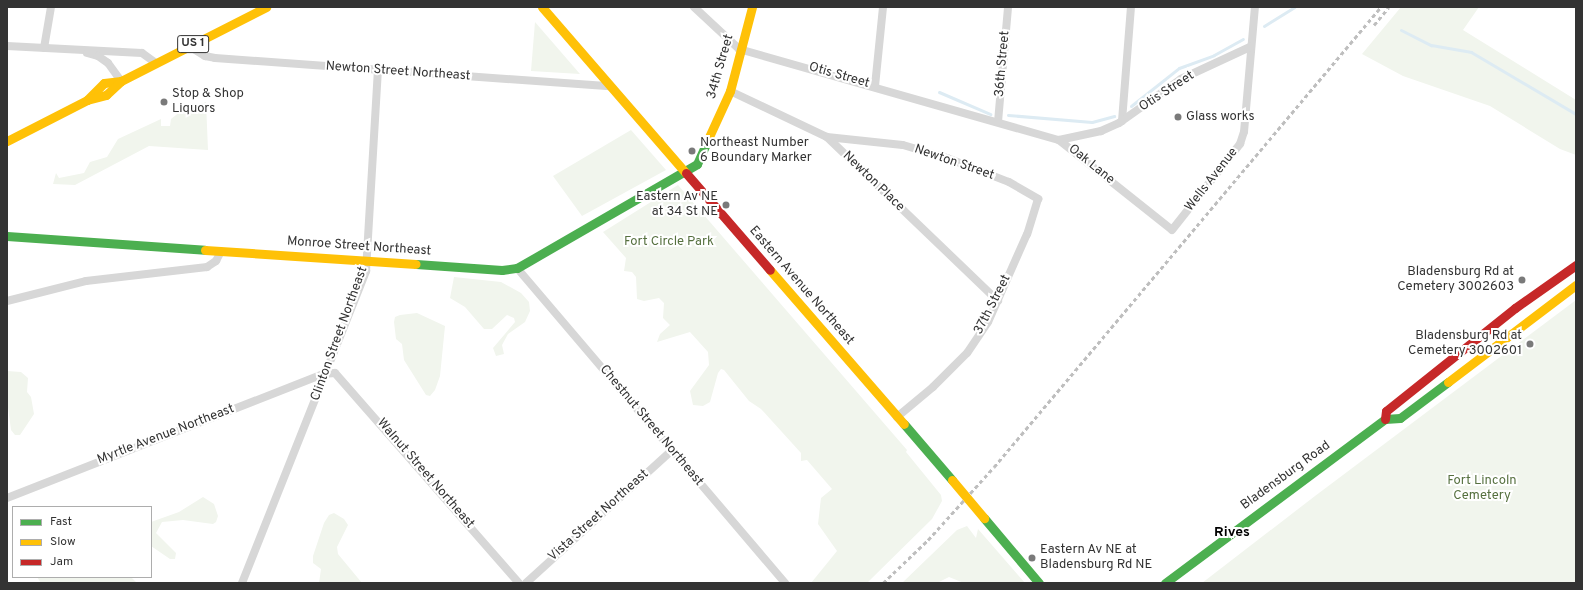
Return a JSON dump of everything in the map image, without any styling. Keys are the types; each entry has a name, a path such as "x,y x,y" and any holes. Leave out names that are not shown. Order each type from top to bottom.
{"main road":[{"name":"US 1","path":"7,141 87,100 106,95 121,80 266,7"},
{"name":"Eastern Avenue Northeast","path":"542,7 952,480 1039,583"},
{"name":"34th Street","path":"684,171 697,164 730,91 752,7"},
{"name":"Monroe Street Northeast","path":"7,236 502,270 517,268 684,171"},
{"name":"Bladensburg Road","path":"1384,419 1386,411 1392,406 1515,308 1576,265"},
{"name":"Bladensburg Road","path":"1164,583 1384,419 1400,418 1576,285"}],"street":[{"path":"44,48 51,7"},
{"name":"Otis Street","path":"694,7 740,49 998,122"},
{"path":"875,86 883,7"},
{"name":"36th Street","path":"998,122 1008,7"},
{"path":"1122,121 1131,7"},
{"name":"Wells Avenue","path":"1172,230 1240,144 1244,132 1250,47 1255,7"},
{"path":"7,46 142,53 156,63"},
{"name":"Newton Street Northeast","path":"188,46 205,56 214,58 378,72 610,86"},
{"name":"Otis Street","path":"1059,140 1102,131 1122,121 1181,79 1250,47"},
{"path":"77,50 98,56 108,63 121,80"},
{"name":"Clinton Street Northeast","path":"242,583 366,271 378,72"},
{"name":"Newton Place","path":"730,91 827,137 998,301"},
{"name":"Oak Lane","path":"998,122 1059,140 1172,230"},
{"name":"Newton Street","path":"827,137 918,150 947,158 1030,193"},
{"name":"37th Street","path":"897,417 933,387 967,353 998,301 1034,218 1038,199 1030,193"},
{"path":"7,301 86,281 207,267 216,261 221,251"},
{"name":"Chestnut Street Northeast","path":"517,268 785,583"},
{"name":"Myrtle Avenue Northeast","path":"7,498 326,373"},
{"name":"Walnut Street Northeast","path":"326,373 338,374 519,583"},
{"name":"Vista Street Northeast","path":"526,583 672,450"}],"green space":[{"path":"1401,7 1479,7 1463,30 1576,100 1576,155 1560,149 1490,106 1403,76 1362,54"},
{"path":"535,22 580,74 531,71"},
{"path":"206,102 208,150 149,146 75,185 53,184 56,173 59,178 84,173 90,162 107,157 118,139 161,119 161,126 170,126 171,119 181,111"},
{"name":"Fort Circle Park","path":"631,130 666,170 582,216 553,176"},
{"name":"Fort Circle Park","path":"678,185 907,450 906,452 941,495 942,501 932,519 867,583 811,583 837,551 818,524 821,498 832,489 807,460 801,461 801,453 761,409 749,401 724,370 721,369 718,373 710,402 703,406 693,405 690,391 709,365 708,352 690,332 657,342 660,334 670,325 663,318 664,303 659,298 644,301 637,299 636,277 632,272 624,271 626,258 603,232"},
{"path":"454,277 501,282 521,293 529,302 530,311 525,322 508,334 502,345 504,354 496,356 493,348 515,322 514,318 507,315 492,329 484,329 465,307 450,298"},
{"name":"Fort Lincoln Cemetery","path":"1576,300 1576,583 1202,583 1315,496"},
{"path":"417,313 445,326 440,376 435,390 430,396 426,395 404,360 402,344 396,339 394,322 395,317"},
{"path":"7,371 21,372 28,378 27,392 31,397 34,414 20,435 15,435 11,430 7,400"},
{"path":"203,497 214,504 218,516 216,522 213,524 183,520 162,522 156,533 176,553 175,559 170,559 152,547 152,522 179,512"},
{"path":"334,513 344,519 348,525 337,547 338,554 362,583 319,583 321,569 313,563 313,556 324,523 329,515"},
{"path":"967,526 976,538 978,529 1025,583 964,583 949,577 937,583 902,583 957,530"},
{"path":"38,578 132,578 137,583 41,583"}],"waterway":[{"path":"1264,26 1294,7"},
{"path":"1401,30 1431,45 1471,52 1576,114"},
{"path":"1131,106 1179,68 1214,55 1243,39"},
{"path":"939,92 990,114"},
{"path":"1008,115 1092,122 1114,116"}],"railway":[{"path":"883,583 928,540 994,467 1381,7"},
{"path":"1374,25 1389,7"}],"traffic: fast":[{"path":"416,264 502,270 517,268 697,164 708,139"},
{"path":"7,236 205,250"},
{"path":"1165,583 1385,419 1400,418 1448,382"},
{"path":"904,424 952,480"},
{"path":"984,518 1039,583"}],"traffic: slow":[{"path":"87,100 104,83 121,81 266,7"},
{"path":"542,7 686,173"},
{"path":"708,139 730,91 752,7"},
{"path":"7,141 87,100 106,95 121,81"},
{"path":"205,250 416,264"},
{"path":"770,270 904,424"},
{"path":"1448,382 1576,285"},
{"path":"952,480 984,518"}],"traffic: jam":[{"path":"686,173 770,270"},
{"path":"1385,419 1386,411 1515,308 1576,265"}],"place":[{"name":"Stop & Shop Liquors","path":"164,102"},
{"name":"Glass works","path":"1178,117"},
{"name":"Northeast Number 6 Boundary Marker","path":"692,151"},
{"name":"Eastern Av NE at 34 St NE","path":"726,205"},
{"name":"Bladensburg Rd at Cemetery 3002603","path":"1522,280"},
{"name":"Bladensburg Rd at Cemetery 3002601","path":"1530,344"},
{"name":"Eastern Av NE at Bladensburg Rd NE","path":"1032,558"}],"district":[{"name":"Rives","path":"1232,533"}]}
